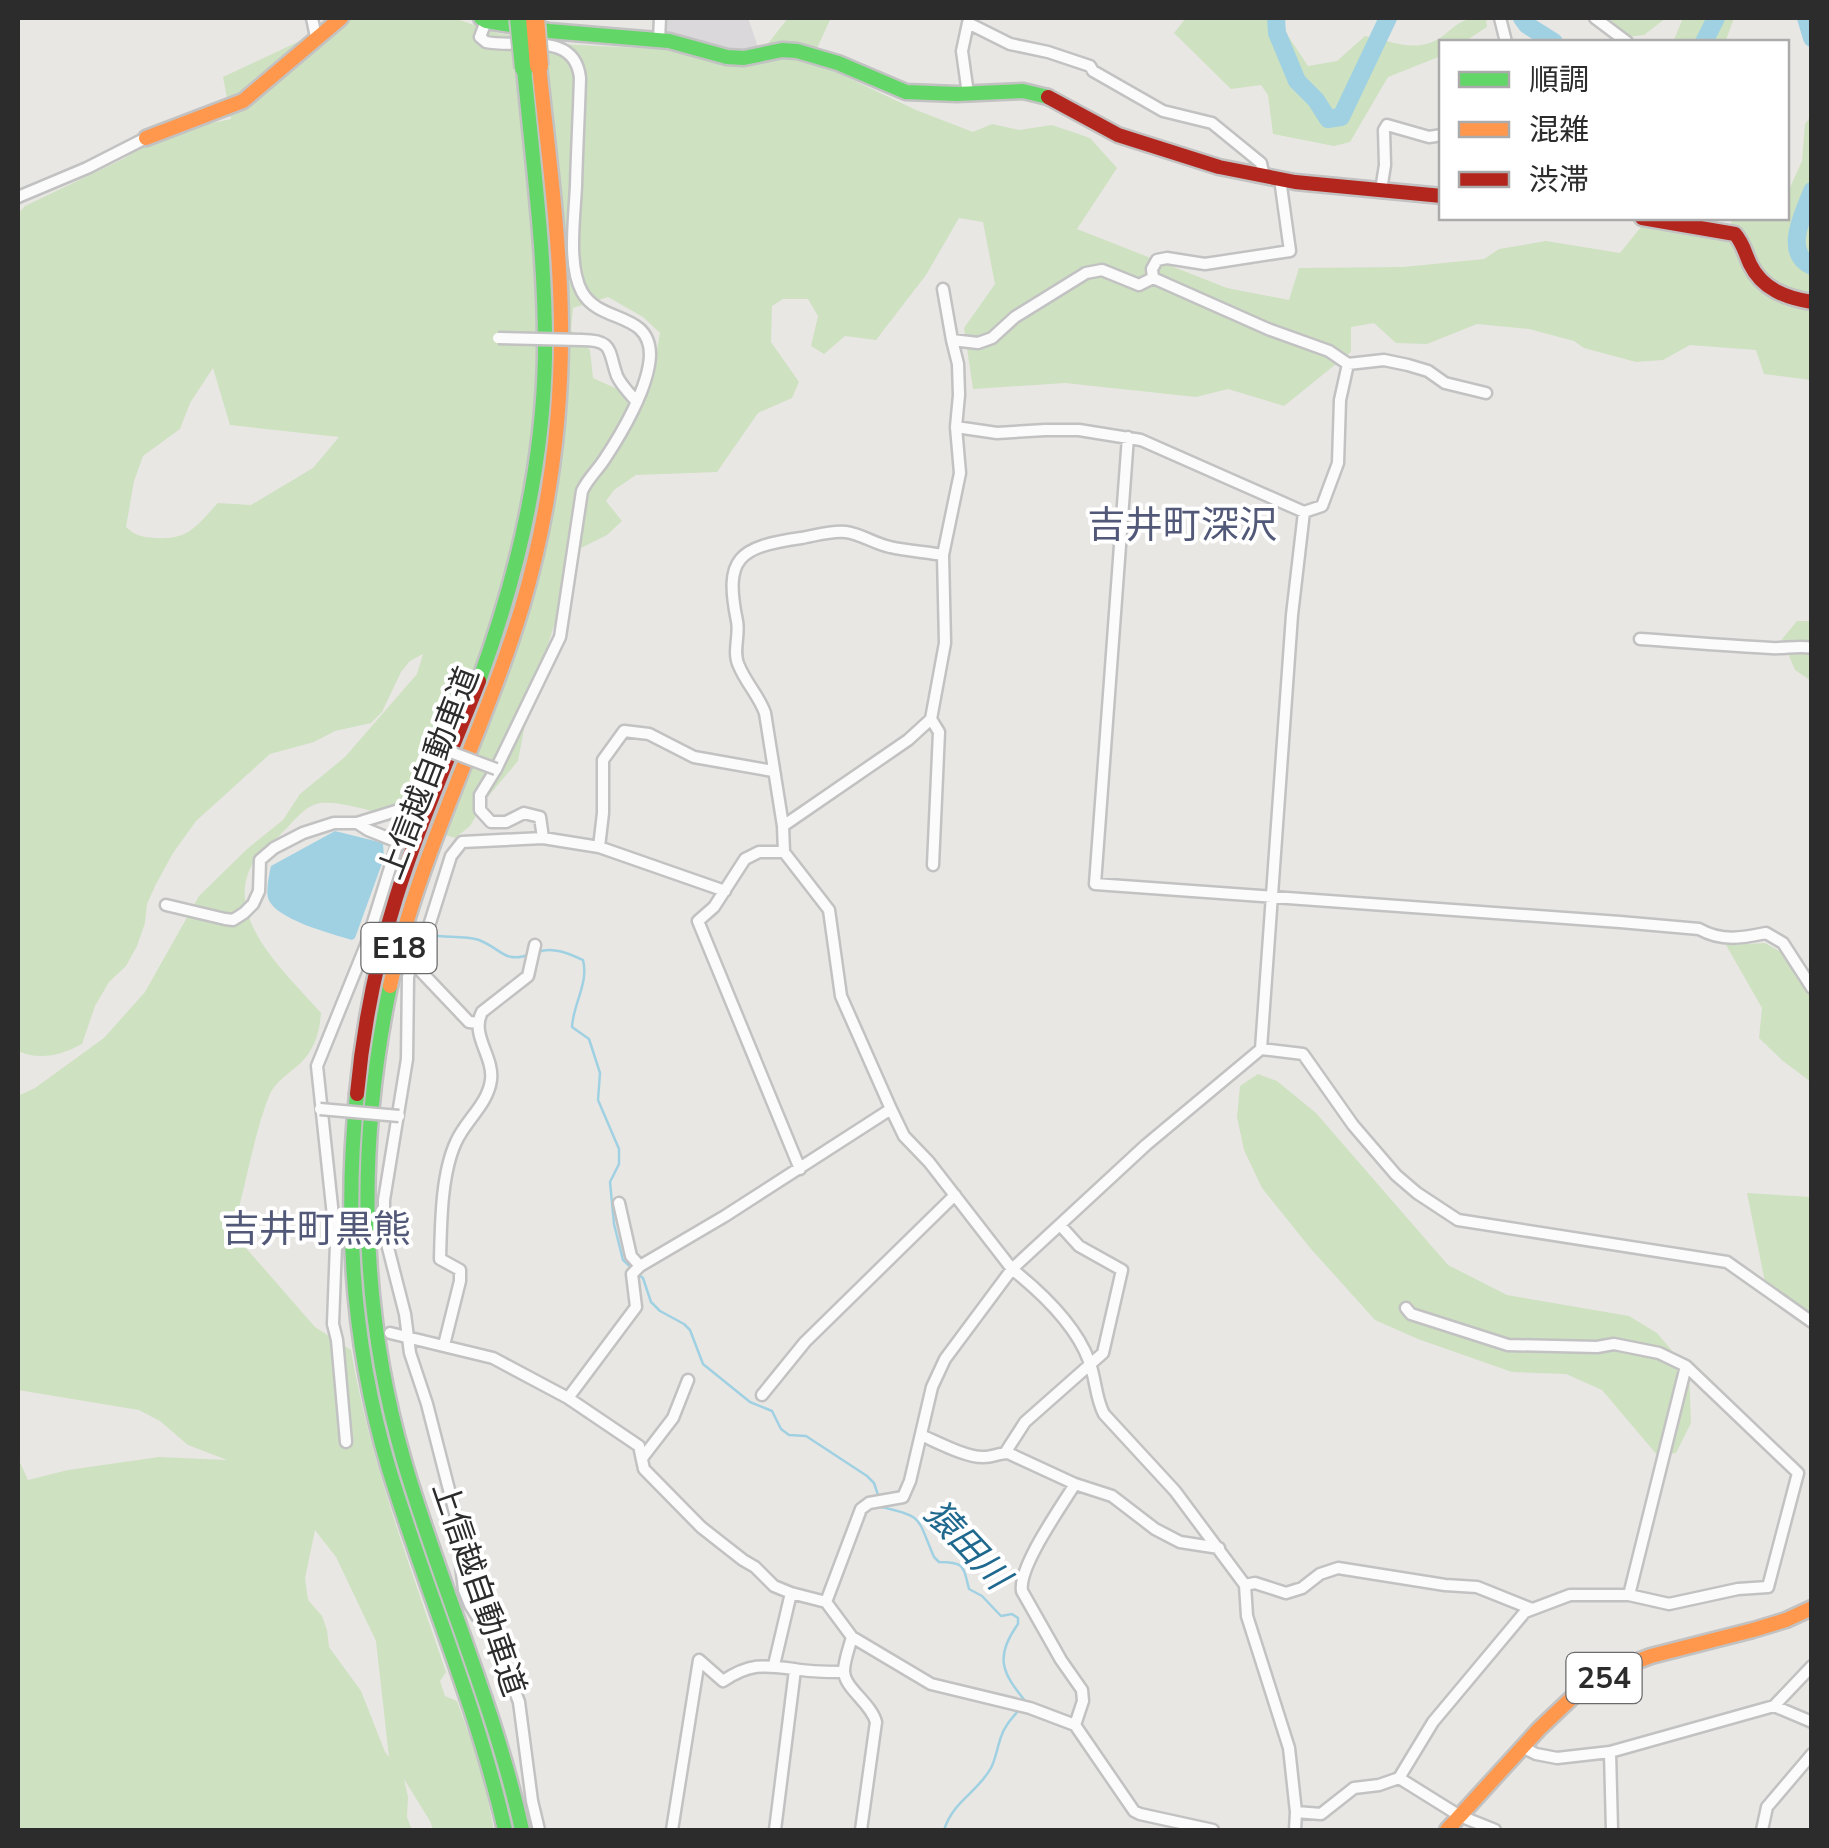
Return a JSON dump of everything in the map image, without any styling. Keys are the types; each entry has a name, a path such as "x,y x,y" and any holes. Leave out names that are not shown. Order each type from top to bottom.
{"main road":[{"path":"146,138 165,127 227,110 243,101 340,18"},
{"name":"上信越自動車道","path":"520,18 555,225 561,316 559,398 550,485 532,569 509,647 435,836 397,955 375,1068 366,1196 369,1277 390,1408 415,1498 498,1737 522,1830"},
{"name":"上信越自動車道","path":"504,1830 483,1743 378,1432 356,1313 350,1196 359,1068 382,949 413,849 502,616 533,483 543,396 545,316 531,67 535,18"},
{"path":"484,19 549,24 686,44 730,58 794,50 906,92 1023,91 1044,96 1118,135 1218,168 1272,178 1439,196"},
{"path":"1654,220 1735,234 1741,239 1752,270 1767,286 1784,296 1812,302"},
{"name":"254","path":"1447,1830 1522,1747 1579,1692 1622,1667 1651,1656 1786,1620 1812,1608"}],"street":[{"path":"312,18 316,38"},
{"path":"659,40 660,18"},
{"path":"1595,18 1624,40"},
{"path":"484,19 480,36 486,42 554,46 575,58 579,67 574,252 581,291 594,307 641,328 650,357 637,402 582,491 560,637 480,795 480,810 492,822 506,822 524,813 540,818 543,838"},
{"path":"968,94 962,52 968,23 1010,44 1090,66 1104,78 1163,110 1212,123 1260,163 1272,178 1290,251 1204,264 1167,258 1157,260 1152,268 1153,278"},
{"path":"1381,190 1387,126 1429,137 1439,135"},
{"path":"18,197 146,138"},
{"path":"952,340 978,343 992,338 1015,317 1086,273 1102,270 1139,284 1153,278 1328,351 1348,364 1384,360 1408,364 1445,383 1486,393"},
{"path":"932,865 939,732 932,718 944,643 943,555 960,473 956,427 958,364 943,289"},
{"path":"498,338 597,340 613,354 618,379 637,402"},
{"path":"956,427 997,433 1079,430 1128,437 1171,452 1304,512 1322,506 1338,463 1340,400 1348,364"},
{"path":"1128,437 1095,884 1620,922 1699,929 1735,940 1766,933 1783,943 1812,988"},
{"path":"826,1602 860,1509 869,1503 902,1496 910,1482 932,1387 945,1359 1012,1269 1146,1146 1261,1049 1292,614 1304,512"},
{"path":"943,555 888,546 846,532 782,541 748,552 735,563 731,579 738,626 738,666 765,713 784,852 829,910 841,996 904,1136 929,1162 1012,1269 1073,1330 1091,1364 1104,1414 1176,1490 1246,1585 1247,1616 1290,1748 1295,1830"},
{"path":"1640,638 1812,648"},
{"path":"783,826 908,740 932,718"},
{"path":"599,848 604,813 603,760 624,731 649,734 694,757 773,772"},
{"path":"166,905 233,920 253,904 259,891 258,866 266,853 334,823 357,823 399,810 412,799 432,744 496,769"},
{"path":"346,1442 333,1324 336,1244 317,1066 366,945 398,842 357,823"},
{"path":"539,1830 519,1702 501,1654 464,1590 456,1513 410,1353 384,1232 384,1200 407,1058 408,977 451,856 462,842 543,838 599,848 725,891"},
{"path":"784,852 758,852 745,859 714,907 698,922 800,1169"},
{"path":"444,1345 460,1270 440,1259 443,1194 456,1142 491,1085 478,1024 482,1012 528,976 535,945"},
{"path":"412,962 469,1022 478,1024"},
{"path":"1261,1049 1303,1054 1353,1125 1396,1174 1458,1220 1727,1262 1812,1322"},
{"path":"320,1110 399,1116"},
{"path":"568,1398 636,1307 632,1274 640,1266 891,1110"},
{"path":"762,1396 805,1342 955,1195"},
{"path":"619,1203 631,1256 640,1266"},
{"path":"1005,1453 1024,1422 1103,1353 1122,1270 1079,1246 1060,1226"},
{"path":"1296,1812 1322,1814 1354,1788 1399,1778 1433,1722 1525,1612 1570,1595 1629,1596 1669,1604 1738,1589 1768,1587 1798,1474 1686,1366 1659,1354 1614,1344 1508,1344 1411,1314 1406,1308"},
{"path":"390,1332 493,1358 568,1398 639,1446 644,1470 700,1527 755,1567 774,1586 826,1602 852,1637 931,1684 1030,1708 1075,1725 1134,1810 1212,1830"},
{"path":"1629,1596 1686,1366"},
{"path":"643,1457 673,1418 688,1380"},
{"path":"921,1435 971,1456 986,1458 1005,1453 1112,1496 1155,1529 1180,1542 1220,1548"},
{"path":"1075,1484 1020,1582 1061,1660 1082,1690 1083,1701 1075,1725"},
{"path":"1246,1585 1255,1583 1286,1594 1338,1568 1478,1587 1532,1609"},
{"path":"774,1665 791,1593"},
{"path":"852,1637 844,1672 846,1680 874,1711 876,1722 861,1830"},
{"path":"672,1830 699,1660 723,1681 742,1669 774,1665 844,1672"},
{"path":"1522,1747 1557,1758 1610,1752 1774,1706 1812,1666"},
{"path":"775,1830 795,1670"},
{"path":"1774,1706 1812,1722"},
{"path":"1610,1752 1612,1830"},
{"path":"1762,1830 1767,1807 1812,1754"},
{"path":"1399,1778 1460,1816 1495,1830"}],"shaded area":[{"path":"663,18 748,18 758,47 711,47 687,37 663,35"}],"green space":[{"path":"349,18 454,18 497,33 561,44 679,50 745,63 766,46 788,18 837,18 830,20 817,48 817,63 916,110 973,132 992,124 1019,130 1052,125 1090,138 1117,168 1077,229 1227,288 1289,300 1299,268 1403,267 1484,259 1499,249 1546,241 1620,253 1641,227 1789,220 1789,190 1802,161 1805,124 1811,116 1811,380 1764,374 1756,350 1690,345 1663,360 1636,362 1529,329 1477,324 1427,344 1396,343 1374,323 1351,327 1351,352 1284,406 1228,389 1196,397 1065,383 973,389 964,328 995,284 983,222 959,218 926,275 876,340 845,336 824,354 811,346 818,316 808,299 783,299 772,306 771,342 799,382 792,398 758,413 717,472 636,475 614,490 606,501 622,521 607,535 567,555 557,616 528,708 518,761 486,799 470,826 455,838 369,810 321,803 304,811 256,859 245,884 252,925 277,964 321,1013 309,1052 269,1096 232,1232 315,1327 351,1350 380,1473 446,1672 440,1681 445,1696 457,1701 482,1771 494,1830 433,1830 404,1779 412,1830 18,1830 18,1458 28,1480 159,1457 227,1460 188,1445 160,1421 139,1410 18,1390 18,1096 104,1038 145,992 199,896 283,820 300,794 345,757 417,674 423,654 401,672 382,712 371,723 270,754 196,821 156,884 137,946 95,1006 82,1044 50,1055 18,1051 18,214 25,206 123,159 164,133 231,119 223,77","holes":["608,297 643,317 660,333 651,386 615,388 593,378 590,350 571,330 573,308","213,368 230,425 339,437 313,468 251,505 218,503 191,530 177,537 140,536 126,527 143,456 180,429 190,403","315,1530 336,1557 376,1641 389,1757 361,1691 329,1647 322,1616 308,1600 305,1578"]},
{"path":"1186,18 1281,18 1281,25 1308,66 1337,61 1365,36 1415,46 1439,39 1465,20 1486,18 1487,27 1467,40 1439,40 1439,57 1388,77 1350,142 1334,146 1273,134 1268,95 1261,85 1231,89 1174,33"},
{"path":"1609,18 1666,18 1644,35 1627,37"},
{"path":"1683,18 1734,18 1726,40 1674,40"},
{"path":"1797,621 1811,621 1811,681 1795,670 1782,639"},
{"path":"1765,943 1811,969 1811,1082 1759,1038 1762,1008 1726,945"},
{"path":"1258,1074 1277,1081 1316,1113 1448,1265 1507,1295 1629,1316 1657,1333 1689,1371 1691,1423 1676,1453 1658,1456 1602,1390 1566,1374 1512,1372 1375,1320 1262,1188 1244,1150 1237,1117 1240,1086"},
{"path":"1747,1193 1811,1197 1811,1313 1765,1282"}],"water":[{"path":"335,831 383,843 384,858 352,940 292,919 268,898 271,866"}],"waterway":[{"path":"1276,18 1277,33 1297,81 1328,119 1341,117 1388,18"},
{"path":"1522,18 1551,40"},
{"path":"1705,40 1716,18"},
{"path":"1806,18 1812,38"},
{"path":"1812,191 1797,242 1798,252 1812,266"},
{"path":"430,935 479,940 509,956 531,954"},
{"path":"538,952 555,950 583,960 584,977 572,1027 589,1039 600,1073 598,1100 619,1149 619,1164 610,1182 614,1224 623,1260 633,1269"},
{"name":"猿田川","path":"639,1275 651,1302 690,1330 703,1364 750,1402 772,1411 781,1429 789,1435 806,1436 867,1476 878,1495"},
{"name":"猿田川","path":"880,1503 881,1507 912,1516 939,1562 961,1566 969,1589 982,1596 1001,1616 1012,1614 1018,1618 1006,1646 1004,1665 1026,1702"},
{"name":"猿田川","path":"944,1830 953,1812 991,1768 1004,1730 1018,1711"}],"traffic: fast":[{"path":"481,18 549,31 669,41 727,57 797,51 838,63 906,92 1023,91 1048,97"},
{"path":"519,18 524,68"},
{"path":"479,681 526,522 543,398 543,284 524,68"},
{"path":"390,986 379,1045 368,1165 371,1284 378,1344 404,1461 497,1736 522,1830"},
{"path":"357,1094 352,1236 367,1377 389,1469 466,1693 505,1830"}],"traffic: slow":[{"path":"146,138 243,101 341,18"},
{"path":"535,18 539,66"},
{"path":"390,986 417,890 522,607 546,502 556,431 561,323 556,226 539,66"},
{"path":"1447,1830 1579,1691 1651,1656 1753,1630 1812,1608"}],"traffic: jam":[{"path":"1048,97 1118,135 1219,167 1295,182 1439,196"},
{"path":"1654,220 1735,234 1761,280 1784,295 1812,302"},
{"path":"357,1094 371,995 389,922 415,843 479,681"}],"district":[{"name":"吉井町深沢","path":"1182,525"},
{"name":"吉井町黒熊","path":"316,1229"}]}
